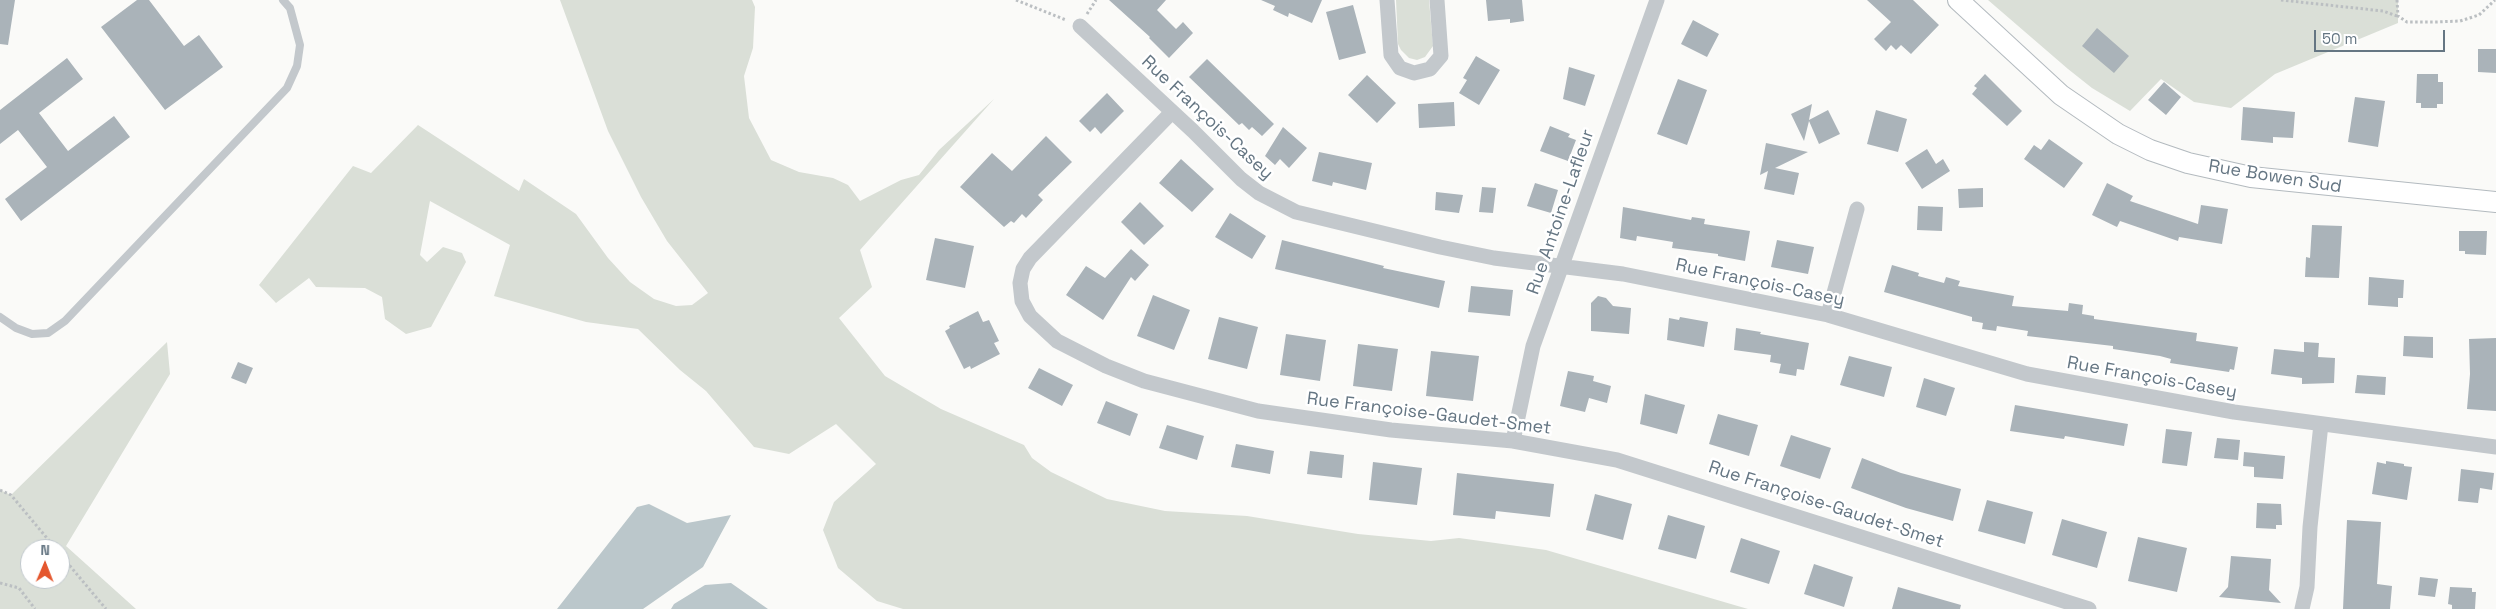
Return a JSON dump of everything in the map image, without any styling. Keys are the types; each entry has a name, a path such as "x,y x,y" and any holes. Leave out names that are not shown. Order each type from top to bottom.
{"street":[{"path":"1387,0 1391,55 1400,68 1414,73 1430,69 1441,56 1437,0"},
{"name":"Rue Antoine-Lafleur","path":"1513,442 1528,364 1657,0"},
{"name":"Rue Bowen Sud","path":"1958,0 2061,96 2118,134 2150,150 2188,163 2251,178 2496,202"},
{"name":"Rue François-Casey","path":"1080,26 1241,178 1259,193 1296,212 1440,247 1494,258 1562,265 1648,278 1828,315 2027,374 2234,412 2496,448"},
{"name":"Rue Françoise-Gaudet-Smet","path":"1172,112 1030,258 1023,269 1020,283 1022,301 1030,316 1039,326 1058,340 1106,366 1144,381 1216,402 1320,421 1513,442 1617,460 2089,609"},
{"path":"1828,315 1857,209"},
{"path":"2302,609 2307,587 2310,527 2321,424"}],"lane":[{"path":"0,317 16,328 32,334 48,333 65,322 286,88 297,66 300,45 290,8 283,0"}],"path":[{"path":"1016,0 1080,26"},
{"path":"2282,0 2383,10 2407,22 2460,21 2479,14 2495,0"},
{"path":"2398,0 2398,16"},
{"path":"0,490 11,495 48,539"},
{"path":"70,566 106,609"},
{"path":"0,583 19,588 35,609"}],"shaded area":[{"path":"560,0 752,0 755,7 753,48 744,76 749,118 771,160 799,172 833,178 848,185 860,201 901,180 919,175 939,150 994,99 860,250 872,287 839,318 885,376 941,409 1024,445 1032,458 1051,472 1107,499 1165,511 1247,516 1358,534 1431,541 1459,538 1546,550 1748,609 903,609 877,601 838,568 823,530 834,502 876,464 836,424 789,454 754,447 706,391 680,370 638,329 586,322 494,296 510,245 430,201 420,255 427,262 443,247 462,253 466,262 431,327 406,334 385,319 382,297 365,288 316,287 309,278 276,303 259,285 353,166 371,173 418,125 519,191 524,179 576,214 608,258 630,282 654,299 676,306 692,305 708,293 667,241 641,197 608,131"},
{"path":"1396,0 1429,0 1433,46 1425,57 1417,60 1409,58 1401,50 1398,44"},
{"path":"1988,0 2398,0 2398,23 2275,74 2231,108 2194,102 2161,79 2130,111 2092,88"},
{"path":"167,342 170,374 70,539 20,539 20,589 70,589 70,550 136,609 0,609 0,490 11,495"},
{"path":"649,504 687,523 731,515 703,567 643,609 557,609 637,507"},
{"path":"731,583 768,609 671,609 674,604 705,585"}],"building":[{"path":"0,0 15,0 8,45 0,44"},
{"path":"137,0 149,0 184,46 199,35 223,67 165,110 101,27"},
{"path":"1109,0 1166,0 1157,10 1176,29 1183,22 1193,33 1169,58 1150,37"},
{"path":"1261,0 1322,0 1312,23 1289,13 1288,17 1273,10 1275,6"},
{"path":"1486,0 1522,0 1524,21 1510,23 1510,19 1488,21"},
{"path":"1867,0 1913,0 1939,25 1911,54 1901,45 1896,50 1891,45 1886,51 1874,39 1891,22"},
{"path":"1353,5 1366,53 1339,60 1326,12"},
{"path":"1693,20 1719,34 1707,57 1681,44"},
{"path":"2097,28 2129,56 2114,73 2082,46"},
{"path":"2478,49 2496,49 2496,73 2478,72"},
{"path":"1476,56 1500,70 1479,105 1459,93 1467,80 1463,78"},
{"path":"67,58 83,79 39,113 68,151 114,116 130,137 21,221 5,199 47,167 18,130 0,144 0,110"},
{"path":"1207,59 1274,124 1262,136 1252,127 1249,130 1242,123 1239,125 1189,77"},
{"path":"1569,67 1595,75 1585,106 1563,99"},
{"path":"1985,74 2022,111 2007,126 1972,94 1977,88 1974,86"},
{"path":"2417,74 2438,74 2438,82 2443,82 2443,104 2437,104 2437,108 2421,108 2421,103 2416,103"},
{"path":"1367,75 1396,103 1377,123 1348,95"},
{"path":"1678,79 1707,90 1687,145 1657,134"},
{"path":"2164,82 2181,97 2166,115 2148,100"},
{"path":"1107,93 1124,111 1101,134 1095,127 1090,132 1079,121"},
{"path":"2355,97 2385,101 2378,147 2348,142"},
{"path":"1454,102 1455,126 1419,128 1418,104"},
{"path":"1812,104 1809,120 1828,110 1840,134 1819,144 1809,121 1804,141 1791,114"},
{"path":"2243,107 2295,112 2293,138 2273,137 2273,143 2241,140"},
{"path":"1876,110 1907,119 1898,152 1867,144"},
{"path":"1550,126 1570,134 1568,137 1576,140 1568,161 1540,151"},
{"path":"1283,127 1307,148 1289,168 1280,159 1275,165 1265,156"},
{"path":"1046,136 1072,162 1038,195 1043,200 1026,218 1022,214 1014,223 1011,221 1004,227 960,187 992,153 1012,171"},
{"path":"2049,139 2083,163 2064,188 2024,159 2034,145 2041,150"},
{"path":"1766,143 1808,152 1775,168 1799,173 1794,195 1764,189 1768,171 1760,175"},
{"path":"1927,149 1936,164 1943,159 1950,171 1922,189 1905,163"},
{"path":"1319,152 1372,163 1366,190 1333,182 1332,186 1312,181"},
{"path":"1181,159 1214,189 1192,212 1159,183"},
{"path":"1535,183 1558,190 1551,213 1527,206"},
{"path":"2107,183 2133,196 2130,201 2198,224 2201,205 2228,209 2222,244 2179,237 2178,241 2120,221 2117,227 2092,215"},
{"path":"1482,187 1496,188 1493,213 1479,212"},
{"path":"1983,188 1983,207 1959,208 1958,189"},
{"path":"1436,192 1463,195 1459,213 1435,210"},
{"path":"1140,202 1164,226 1144,245 1121,222"},
{"path":"1918,206 1943,207 1942,231 1917,230"},
{"path":"1623,207 1691,220 1692,217 1705,219 1704,224 1750,231 1745,261 1718,256 1718,254 1672,248 1673,242 1637,236 1636,241 1620,238"},
{"path":"1230,213 1266,236 1252,259 1215,237"},
{"path":"2312,225 2342,226 2339,278 2305,277 2306,257 2310,258"},
{"path":"2459,231 2487,231 2486,255 2465,254 2465,251 2459,251"},
{"path":"935,238 974,246 965,288 926,280"},
{"path":"1282,240 1384,266 1383,268 1445,281 1439,308 1275,269"},
{"path":"1777,240 1814,247 1808,274 1771,267"},
{"path":"1131,249 1149,265 1135,281 1131,277 1103,320 1066,295 1086,266 1105,278"},
{"path":"1892,265 1919,273 1918,276 1944,283 1946,277 1960,281 1958,286 2014,296 2012,306 2068,311 2069,303 2083,305 2082,314 2094,316 2094,319 2197,333 2196,341 2238,347 2234,370 2230,369 2229,372 2170,363 2171,359 2113,349 2113,346 2027,336 2028,331 1997,326 1996,331 1982,329 1983,323 1972,321 1972,317 1884,292"},
{"path":"2369,277 2404,280 2403,298 2398,298 2398,307 2368,305"},
{"path":"1471,286 1513,290 1510,316 1468,312"},
{"path":"1153,295 1190,310 1174,350 1137,336"},
{"path":"1598,296 1606,298 1613,306 1631,308 1629,334 1591,331 1591,303"},
{"path":"978,311 983,322 989,320 999,341 994,343 1000,354 971,369 970,366 964,369 945,331 950,328 949,326"},
{"path":"1219,317 1258,327 1247,369 1208,359"},
{"path":"1680,317 1708,322 1704,347 1667,340 1669,318 1679,320"},
{"path":"1736,328 1809,343 1804,370 1797,369 1796,376 1779,373 1781,364 1770,362 1771,355 1734,350"},
{"path":"1286,334 1326,340 1320,381 1280,375"},
{"path":"2404,336 2433,337 2433,358 2403,356"},
{"path":"2496,338 2496,411 2467,409 2470,374 2469,339"},
{"path":"2304,342 2319,343 2318,357 2335,358 2334,383 2302,384 2302,378 2271,374 2274,349 2304,352"},
{"path":"1358,344 1398,349 1392,391 1353,386"},
{"path":"1431,351 1479,356 1473,401 1426,396"},
{"path":"1849,356 1892,367 1884,397 1840,385"},
{"path":"238,362 253,368 246,384 231,378"},
{"path":"1039,368 1073,385 1062,406 1028,388"},
{"path":"1568,371 1594,376 1593,381 1611,386 1607,403 1589,398 1585,412 1560,406"},
{"path":"2357,375 2386,377 2385,395 2355,393"},
{"path":"1924,378 1955,388 1946,416 1916,407"},
{"path":"1645,394 1685,405 1677,434 1640,424"},
{"path":"1106,401 1138,414 1130,436 1097,423"},
{"path":"2015,405 2128,424 2124,446 2065,436 2064,439 2010,431"},
{"path":"1718,414 1758,425 1749,456 1709,444"},
{"path":"1167,425 1204,436 1197,460 1159,448"},
{"path":"2166,429 2192,432 2187,466 2162,463"},
{"path":"1791,435 1831,448 1820,479 1780,466"},
{"path":"2217,438 2240,440 2238,460 2214,458"},
{"path":"1236,444 1274,451 1270,474 1231,467"},
{"path":"1310,451 1344,455 1342,478 1307,474"},
{"path":"2244,452 2285,456 2283,479 2254,477 2254,467 2243,466"},
{"path":"1862,458 1901,473 1961,489 1953,521 1906,508 1851,488"},
{"path":"2386,461 2412,467 2407,500 2372,494 2377,462 2386,464"},
{"path":"1373,462 1422,468 1417,505 1369,500"},
{"path":"2461,469 2494,473 2492,490 2480,488 2478,503 2458,501"},
{"path":"1457,473 1554,484 1550,517 1496,511 1495,519 1453,515"},
{"path":"1595,494 1632,504 1623,540 1586,530"},
{"path":"1987,500 2033,512 2025,544 1978,531"},
{"path":"2257,503 2281,504 2282,525 2276,525 2276,529 2256,528"},
{"path":"1668,515 1705,526 1696,559 1658,549"},
{"path":"2062,519 2107,532 2097,568 2052,555"},
{"path":"2347,520 2381,522 2377,584 2392,586 2390,609 2343,609"},
{"path":"2138,537 2187,548 2177,592 2128,581"},
{"path":"1741,538 1780,551 1769,584 1730,572"},
{"path":"2231,556 2271,559 2269,590 2281,603 2219,597 2228,587"},
{"path":"1814,564 1853,577 1844,607 1804,594"},
{"path":"2420,577 2438,579 2435,597 2418,595"},
{"path":"1898,587 1961,605 1960,609 1892,609"},
{"path":"2450,587 2472,588 2472,592 2476,592 2475,609 2452,609 2452,605 2448,604"}]}
